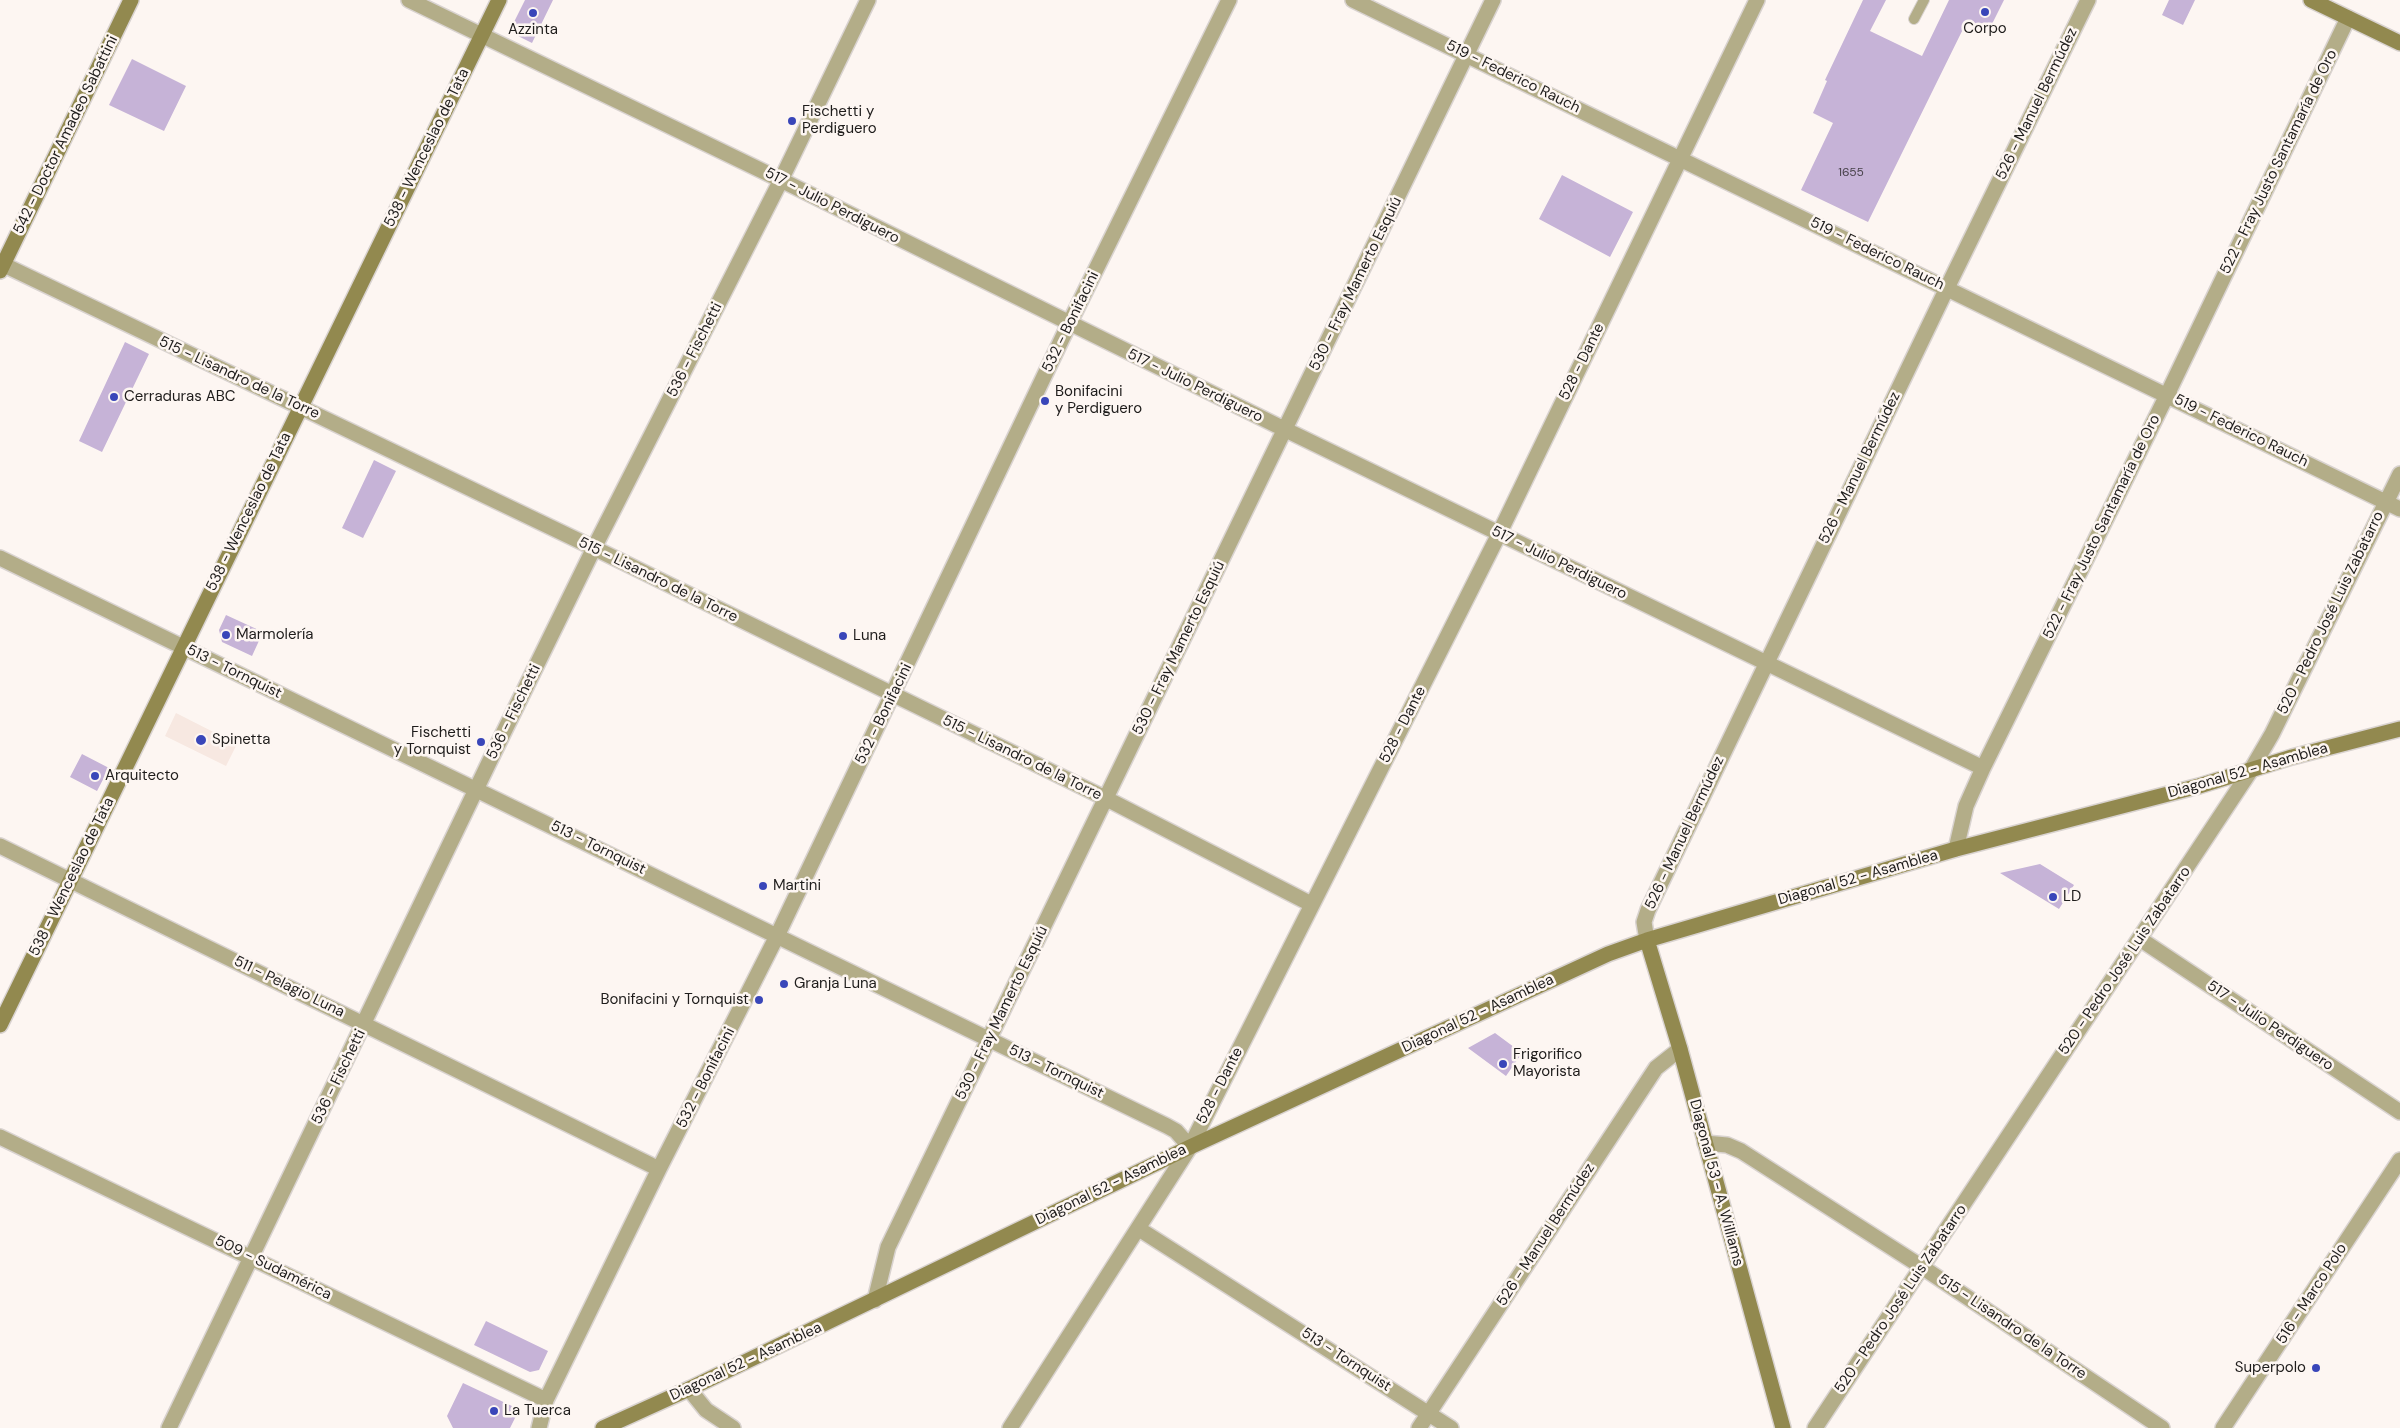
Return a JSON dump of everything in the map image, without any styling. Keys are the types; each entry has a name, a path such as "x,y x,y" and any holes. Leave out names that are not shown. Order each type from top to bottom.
{"street":[{"name":"542 - Doctor Amadeo Sabattini","path":"1,266 131,0"},
{"name":"517 - Julio Perdiguero","path":"409,0 781,180 1069,324 1499,534 1983,768"},
{"name":"538 - Wenceslao de Tata","path":"0,1025 499,0"},
{"name":"536 - Fischetti","path":"169,1428 594,548 781,180 868,0"},
{"name":"532 - Bonifacini","path":"539,1428 546,1400 659,1169 778,936 1069,324 1229,0"},
{"name":"519 - Federico Rauch","path":"1354,0 2400,509"},
{"name":"530 - Fray Mamerto Esquiú","path":"875,1300 888,1247 1493,0"},
{"name":"528 - Dante","path":"1010,1428 1140,1229 1190,1147 1499,534 1757,0"},
{"name":"526 - Manuel Bermúdez","path":"1647,940 1644,922 1648,910 1947,288 2088,0"},
{"path":"2311,0 2400,44"},
{"name":"522 - Fray Justo Santamaría de Oro","path":"1956,849 1966,806 1983,768 2167,395 2348,18"},
{"name":"515 - Lisandro de la Torre","path":"1,266 594,548 1105,798 1312,904"},
{"name":"520 - Pedro José Luis Zabatarro","path":"1815,1428 2251,770 2276,725 2400,474"},
{"name":"513 - Tornquist","path":"0,558 1176,1131 1190,1147"},
{"name":"Diagonal 52 - Asamblea","path":"603,1428 875,1300 1190,1147 1608,954 1647,940 1956,849 2199,786 2292,756 2400,729"},
{"name":"511 - Pelagio Luna","path":"0,846 659,1169"},
{"name":"517 - Julio Perdiguero","path":"2140,939 2400,1112"},
{"name":"Diagonal 53 - A. Williams","path":"1647,940 1680,1049 1782,1428"},
{"name":"526 - Manuel Bermúdez","path":"1419,1428 1656,1068 1680,1049"},
{"name":"509 - Sudamérica","path":"0,1137 546,1400"},
{"name":"515 - Lisandro de la Torre","path":"1705,1142 1726,1145 1741,1151 1922,1267 2162,1428"},
{"name":"516 - Marco Polo","path":"2223,1428 2400,1160"},
{"name":"513 - Tornquist","path":"1140,1229 1451,1428"},
{"path":"689,1389 706,1410 734,1428"}],"lane":[{"path":"1914,19 1924,0"}],"shaded area":[{"name":"Spinetta","path":"176,713 237,744 226,766 165,736"}],"building":[{"name":"Azzinta","path":"525,0 553,0 532,43 516,35 512,26"},
{"path":"1863,0 1886,0 1870,31 1922,56 1949,0 2004,0 1987,34 1966,23 1868,222 1801,190 1833,123 1813,113 1827,81 1825,80"},
{"path":"2169,0 2195,0 2183,25 2162,15"},
{"path":"132,59 186,86 164,131 109,105"},
{"path":"1562,175 1633,212 1610,257 1539,219"},
{"name":"Cerraduras ABC","path":"125,342 149,354 102,452 79,441"},
{"path":"374,460 396,471 363,538 342,528"},
{"path":"226,615 263,632 252,656 222,642 219,630"},
{"path":"82,754 109,768 97,791 70,777"},
{"name":"LD","path":"2040,864 2074,885 2059,909 2000,873"},
{"name":"Frigorifico Mayorista","path":"1495,1033 1522,1053 1506,1076 1468,1048"},
{"path":"486,1321 548,1351 539,1370 530,1372 474,1345"},
{"path":"463,1383 514,1407 517,1414 510,1428 453,1428 447,1416"}],"place":[{"name":"Corpo","path":"1985,12"},
{"name":"Azzinta","path":"533,13"},
{"name":"Fischetti y Perdiguero","path":"792,121"},
{"name":"Cerraduras ABC","path":"114,397"},
{"name":"Bonifacini y Perdiguero","path":"1045,401"},
{"name":"Marmolería","path":"226,635"},
{"name":"Luna","path":"843,636"},
{"name":"Spinetta","path":"201,740"},
{"name":"Fischetti y Tornquist","path":"481,742"},
{"name":"Arquitecto","path":"95,776"},
{"name":"Martini","path":"763,886"},
{"name":"LD","path":"2053,897"},
{"name":"Granja Luna","path":"784,984"},
{"name":"Bonifacini y Tornquist","path":"759,1000"},
{"name":"Frigorifico Mayorista","path":"1503,1064"},
{"name":"Superpolo","path":"2316,1368"},
{"name":"La Tuerca","path":"494,1411"}]}
